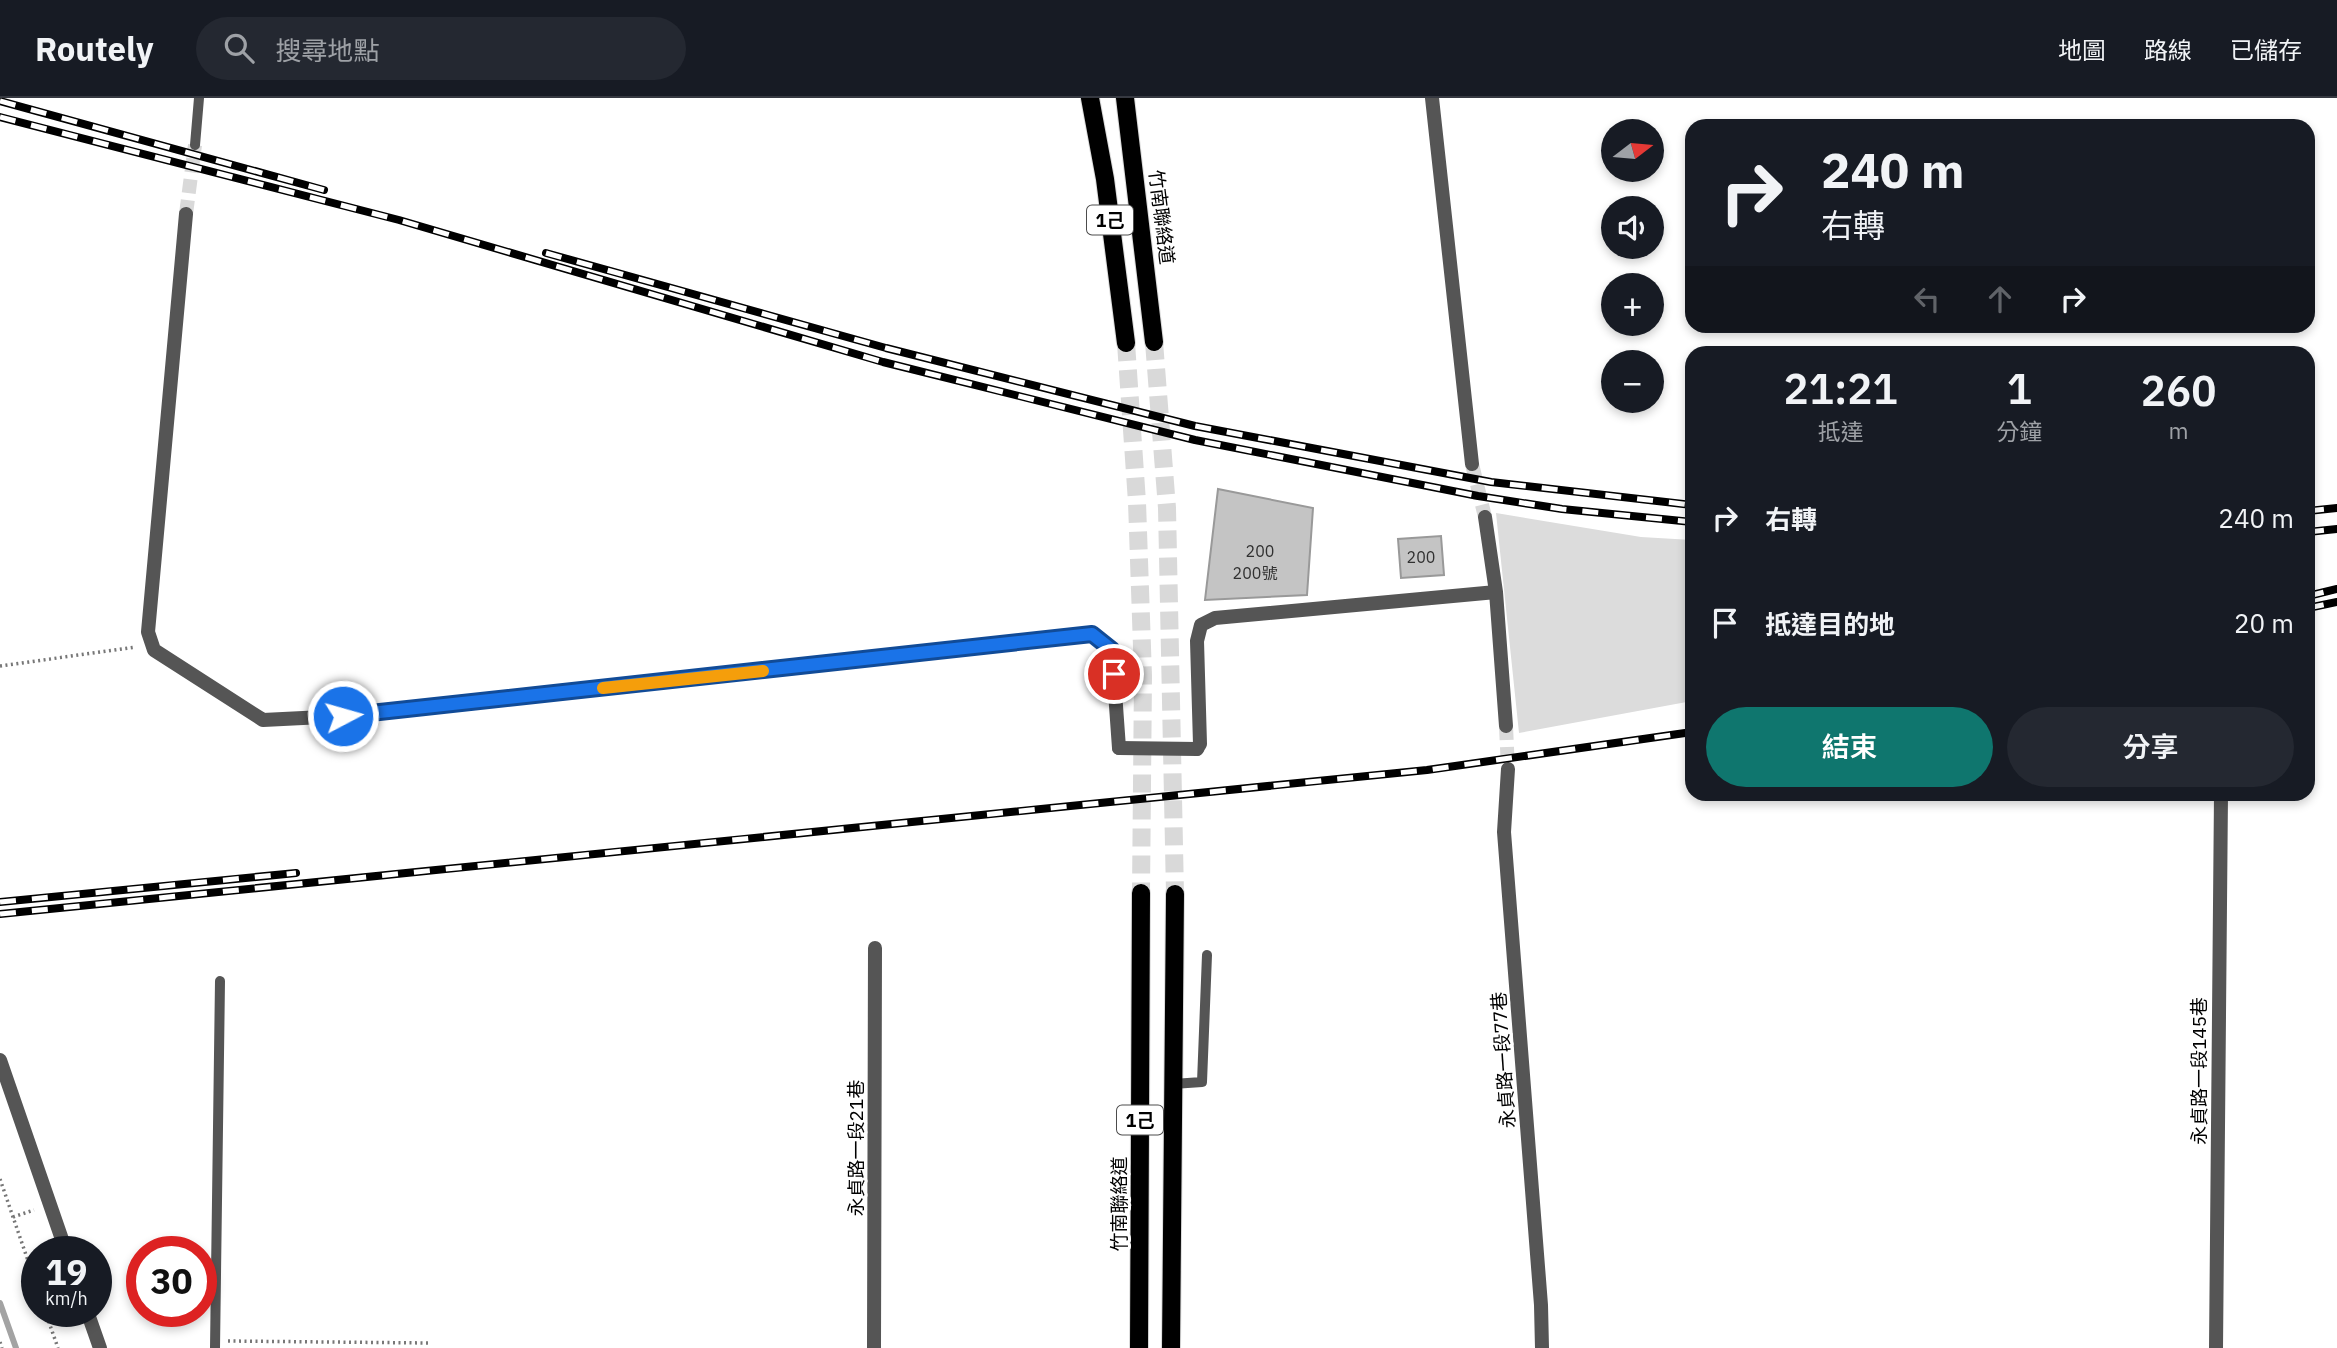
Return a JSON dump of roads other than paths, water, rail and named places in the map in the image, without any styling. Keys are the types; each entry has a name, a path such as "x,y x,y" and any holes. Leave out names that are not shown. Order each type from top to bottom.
{"main road":[{"name":"1己","path":"1090,98 1105,179 1126,343"},
{"name":"竹南聯絡道","path":"1125,98 1154,342"},
{"name":"竹南聯絡道","path":"1139,1348 1141,893"},
{"name":"1己","path":"1171,1348 1175,894"}],"street":[{"path":"1432,98 1472,464"},
{"path":"187,214 148,632 152,645 161,655 263,720 277,722 1092,634 1112,650 1119,748 1197,749 1200,744 1197,641 1201,625 1215,618 1496,592"},
{"path":"1485,517 1496,592 1506,726"},
{"name":"永貞路一段77巷","path":"1508,769 1504,832 1541,1305 1542,1348"},
{"name":"永貞路一段145巷","path":"2216,1348 2221,801"},
{"name":"永貞路一段21巷","path":"874,1348 876,948"},
{"path":"0,1060 61,1236"},
{"path":"93,1327 100,1348"}],"lane":[{"path":"195,145 199,98"},
{"path":"1173,1084 1202,1082 1207,955"},
{"path":"215,1345 220,981"}],"waterway":[{"path":"0,1303 16,1348"}],"tunnel":[{"path":"186,214 195,145"},
{"path":"1154,342 1167,508 1175,894"},
{"path":"1126,343 1137,502 1143,676 1141,893"},
{"path":"1472,464 1485,517"},
{"path":"1506,726 1508,769"}],"railway":[{"path":"0,101 324,190"},
{"path":"0,117 399,220 883,362 1195,440 1478,496 1562,509 1685,521"},
{"path":"546,253 886,348 1195,426 1491,482 1685,504"},
{"path":"2315,510 2337,508"},
{"path":"2315,531 2337,529"},
{"path":"2315,594 2337,589"},
{"path":"2315,607 2337,602"},
{"path":"0,914 1427,770 1685,733"},
{"path":"0,902 296,873"}]}
